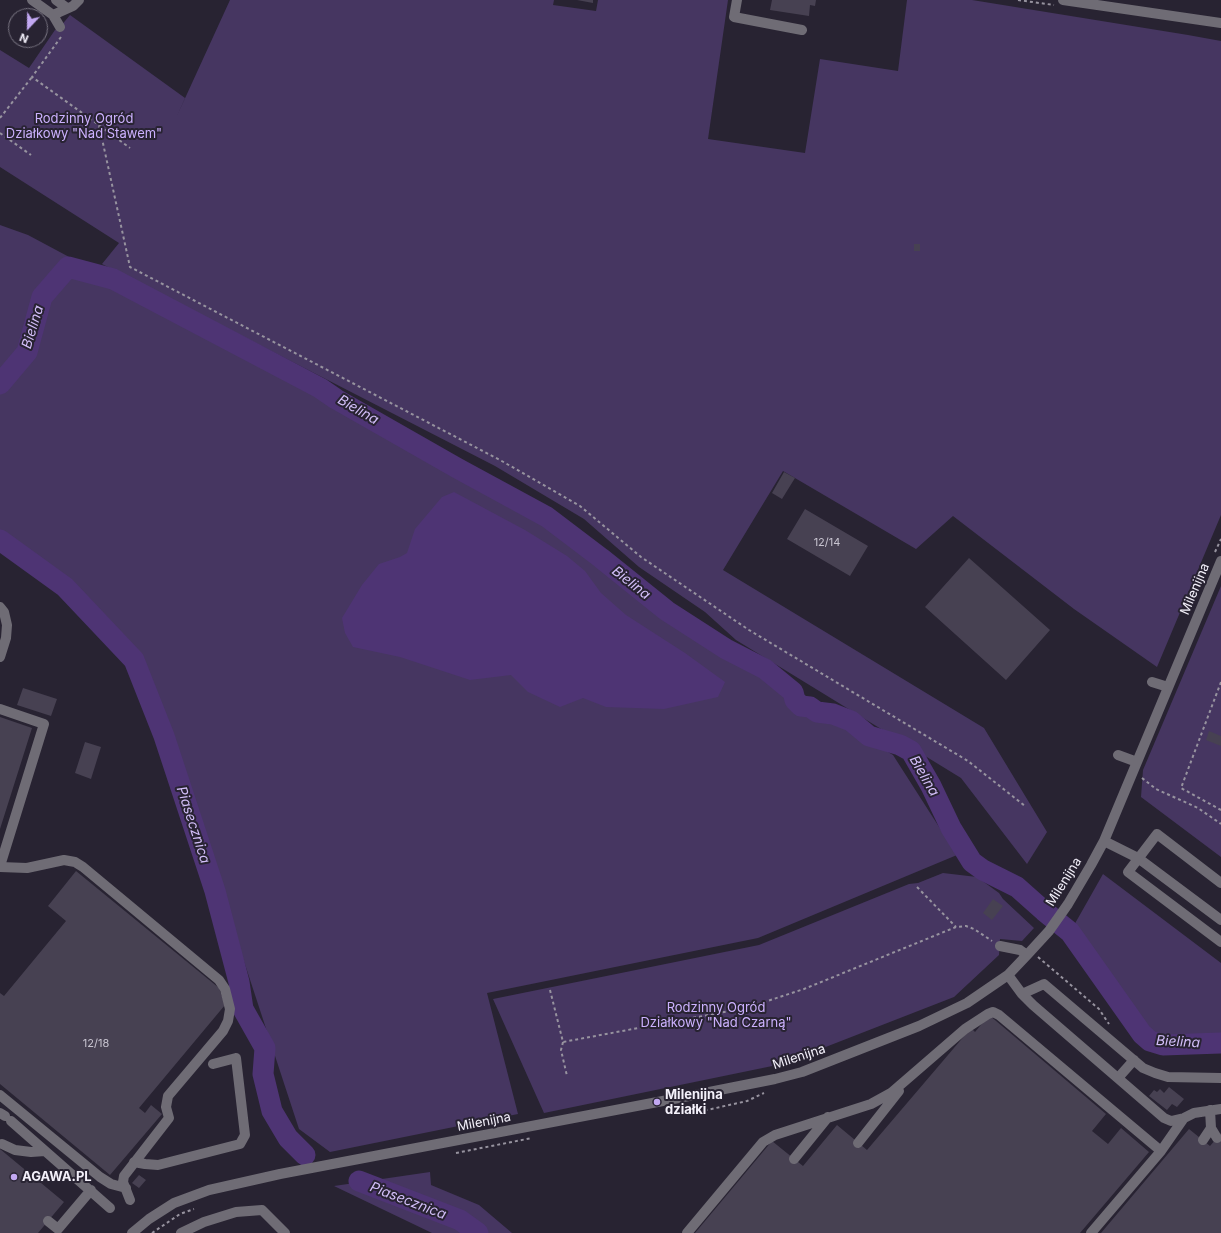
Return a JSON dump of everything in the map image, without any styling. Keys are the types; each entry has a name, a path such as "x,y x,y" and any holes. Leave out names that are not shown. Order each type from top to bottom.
{"street":[{"path":"32,0 53,15 60,27"},
{"path":"56,0 67,8"},
{"path":"53,15 73,6 79,0"},
{"path":"737,0 734,17 802,30"},
{"path":"1063,0 1221,23"},
{"name":"Milenijna","path":"132,1233 149,1219 174,1203 209,1190 296,1171 689,1096 775,1079 802,1072 919,1026 967,1003 1008,975 1032,956 1068,904 1091,865 1104,840 1221,561"},
{"path":"0,607 4,612 7,625 6,638 0,657"},
{"path":"1152,682 1168,688"},
{"path":"0,709 44,724 0,866 27,868 64,860 74,862 83,867 219,980 224,989 230,1009 228,1021 223,1031 168,1096 166,1107 169,1118 124,1176 123,1182 130,1200"},
{"path":"1118,755 1135,767"},
{"path":"1221,883 1157,834 1128,872 1221,942"},
{"path":"1104,840 1138,858 1221,920"},
{"path":"1000,946 1020,950 1032,956"},
{"path":"1008,975 1022,994 1033,1005 1164,1118 1171,1121 1184,1118 1194,1113 1221,1109"},
{"path":"1022,994 1044,984 1143,1068 1168,1077 1221,1078"},
{"path":"686,1233 763,1142 775,1134 871,1104 891,1093 965,1029 993,1012 999,1015 1160,1151"},
{"path":"134,1162 158,1165 240,1144 245,1135 236,1058 213,1064"},
{"path":"1118,1078 1134,1060"},
{"path":"858,1143 912,1074"},
{"path":"0,1095 100,1177 111,1184 126,1188"},
{"path":"1210,1110 1212,1128 1217,1138"},
{"path":"5,1117 110,1208"},
{"path":"794,1159 828,1117"},
{"path":"1091,1233 1160,1151 1184,1118"},
{"path":"1203,1140 1212,1128"},
{"path":"2,1144 15,1150 31,1152 45,1151"},
{"path":"48,1221 58,1229 91,1190"},
{"path":"181,1233 204,1222 230,1214 262,1210 285,1233"}],"path":[{"path":"0,118 61,37 60,27"},
{"path":"32,77 130,148"},
{"path":"99,125 130,267 500,460 580,506 641,557 743,626 968,761 1026,806"},
{"path":"0,133 30,155"},
{"path":"1221,682 1181,788 1221,810"},
{"path":"1135,767 1156,789 1198,808 1221,824"},
{"path":"917,887 956,927"},
{"path":"563,1042 746,1008 804,988 956,927 966,926 974,929 1000,946"},
{"path":"1032,956 1099,1009 1112,1028"},
{"path":"550,990 563,1042 561,1050 568,1076"}],"green space":[{"name":"Rodzinny Ogród Działkowy \"Nad Stawem\"","path":"230,0 554,0 553,5 596,11 598,0 728,0 708,139 805,153 820,59 898,71 907,0 972,0 1221,41 1221,515 1157,667 1074,609 953,516 916,549 783,471 723,570 984,728 1047,832 1027,864 961,778 736,640 705,612 639,567 584,519 495,466 102,264 119,243 0,167 0,50 29,68 43,48 48,48 48,40 55,30 60,27 70,15 185,98 176,118"},
{"path":"0,225 28,235 318,390 544,521 665,615 893,755 957,855 758,938 487,993 518,1114 330,1152 299,1129 175,751 137,659 67,586 0,538"},
{"path":"1221,586 1221,857 1141,797 1143,770"},
{"name":"Rodzinny Ogród Działkowy \"Nad Czarną\"","path":"943,873 977,877 999,893 1003,899 1034,928 1022,941 1000,939 999,955 954,997 782,1064 544,1113 493,999 759,945 909,884 918,883"},
{"path":"1103,874 1221,963 1221,1039 1164,1040 1152,1037 1145,1030 1073,927"},
{"path":"430,1172 431,1185 479,1205 512,1233 432,1233 334,1186"}],"shaded area":[{"path":"454,492 525,530 567,556 585,571 601,593 626,615 685,653 725,682 718,697 664,709 606,707 583,698 560,707 528,692 511,675 470,680 400,657 353,647 345,633 342,618 362,585 379,564 407,553 415,529 442,497"}],"building":[{"path":"577,0 593,0 593,3"},
{"path":"772,0 816,0 815,6 810,5 809,16 770,10"},
{"path":"914,244 920,244 920,251 914,251"},
{"path":"784,472 795,478 782,499 772,493"},
{"path":"805,509 868,546 850,576 787,539"},
{"path":"969,558 1050,630 1006,680 925,607"},
{"path":"23,688 57,699 51,716 17,705"},
{"path":"0,717 32,728 0,829"},
{"path":"1209,731 1221,736 1221,746 1206,740"},
{"path":"85,742 101,747 91,779 75,773"},
{"path":"76,871 219,988 225,1005 139,1108 145,1113 151,1105 162,1114 110,1175 0,1084 0,993 4,996 66,921 48,906"},
{"path":"993,899 1003,906 992,920 983,913"},
{"path":"989,1015 1106,1114 1092,1131 1108,1144 1121,1128 1149,1152 1080,1233 695,1233 772,1141 803,1166 837,1125 867,1150 971,1028 975,1032"},
{"path":"1169,1087 1184,1099 1177,1107 1172,1104 1167,1110 1149,1096 1154,1090 1157,1092 1160,1089 1164,1093"},
{"path":"1189,1129 1210,1146 1221,1133 1221,1233 1101,1233"},
{"path":"0,1149 64,1202 38,1233 0,1233"},
{"path":"139,1175 146,1180 139,1188 132,1183"}],"waterway":[{"name":"Bielina","path":"0,384 27,352 42,297 68,267 113,279 320,388 336,399 457,468 547,517 667,611 726,649 765,669 793,692 795,700 801,706 810,707 817,712 833,714 851,721 869,736 900,745 911,751 931,786 951,828 972,862 983,870 1017,887 1070,932 1142,1034 1150,1041 1163,1045 1221,1043"},
{"name":"Piasecznica","path":"0,540 65,587 134,660 164,736 215,891 239,982 243,1009 265,1048 263,1074 272,1111 288,1138 305,1155"},
{"name":"Piasecznica","path":"359,1181 460,1220 478,1233"}],"place":[{"name":"Milenijna działki","path":"657,1102"},
{"name":"AGAWA.PL","path":"14,1177"}]}
